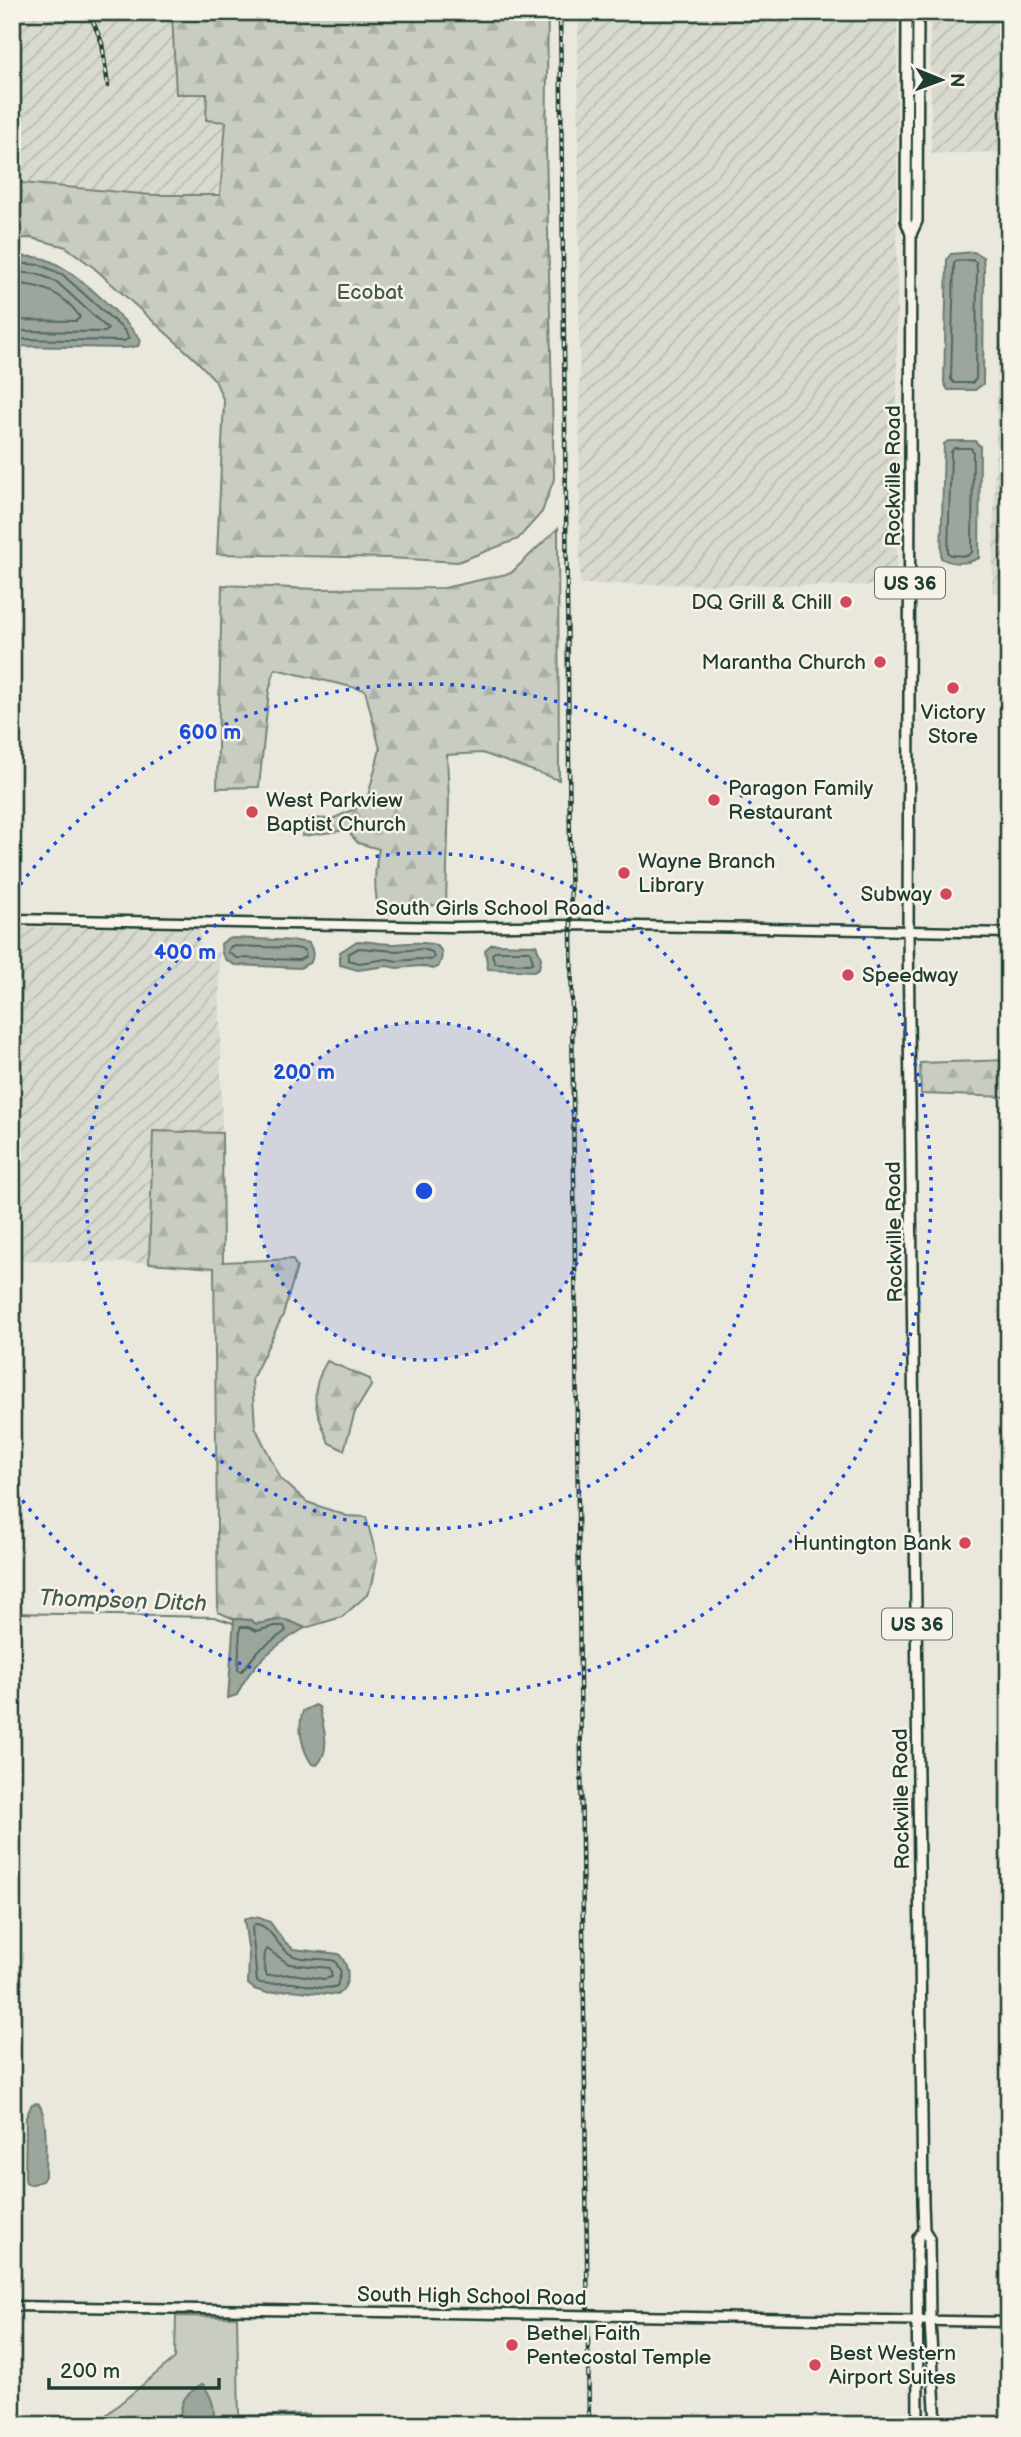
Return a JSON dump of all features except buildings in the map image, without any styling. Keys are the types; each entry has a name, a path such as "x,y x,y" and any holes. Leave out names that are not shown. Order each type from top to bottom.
{"main road":[{"name":"Rockville Road","path":"907,12 906,221 911,234 908,932 924,2230 929,2238 930,2321 936,2425"},
{"name":"Rockville Road","path":"911,234 917,221 918,12"},
{"name":"Rockville Road","path":"918,2425 918,2238 924,2230"}],"street":[{"name":"South Girls School Road","path":"12,919 1009,933"},
{"name":"South High School Road","path":"12,2306 1009,2322"}],"shaded area":[{"path":"12,12 172,13 176,93 207,94 226,121 220,195 152,195 12,182"},
{"path":"578,12 897,12 897,586 580,584"},
{"path":"930,12 1009,12 1009,593 992,593 1003,152 931,154"},
{"path":"12,927 200,929 200,955 219,952 222,1133 153,1131 149,1263 12,1261"}],"green space":[{"name":"Ecobat","path":"146,12 548,12 546,148 554,479 542,512 518,539 458,562 217,554 224,401 215,380 93,267 66,247 32,238 12,239 12,182 152,195 220,195 226,122 206,120 207,94 176,94 172,13"},
{"path":"558,528 559,780 482,753 447,755 449,799 446,903 380,915 375,882 379,849 358,843 347,830 302,836 306,818 332,819 366,804 380,749 365,690 275,669 269,691 259,787 217,788 222,585 317,589 444,588 511,573"},
{"path":"1009,1060 1009,1097 921,1094 920,1063"},
{"path":"153,1131 222,1133 223,1262 292,1259 297,1267 283,1315 252,1379 255,1427 281,1479 307,1502 347,1516 366,1517 377,1558 373,1581 367,1595 342,1617 305,1628 284,1620 256,1624 251,1620 234,1619 218,1612 214,1268 149,1263"},
{"path":"327,1361 370,1379 371,1386 355,1412 344,1450 329,1443 317,1411 317,1383"},
{"path":"176,2316 237,2317 239,2416 308,2414 308,2425 94,2425 175,2358"}],"water":[{"path":"974,252 983,257 984,270 983,384 975,390 948,390 944,383 947,259 951,254"},
{"path":"12,256 45,259 70,273 122,318 141,340 138,346 12,346"},
{"path":"948,441 975,441 980,446 979,558 970,562 955,563 941,558 944,444"},
{"path":"227,939 309,943 313,952 312,959 300,968 235,965 224,957 221,944"},
{"path":"357,941 427,943 440,949 442,957 438,967 433,969 421,966 387,966 358,970 340,965 340,952"},
{"path":"492,944 536,945 541,958 539,968 534,971 488,969 485,950"},
{"path":"234,1619 251,1620 256,1624 284,1620 305,1628 265,1656 249,1673 237,1695 228,1698"},
{"path":"315,1705 319,1707 325,1738 322,1759 317,1765 312,1764 308,1758 301,1731 303,1711"},
{"path":"257,1917 270,1922 293,1949 339,1954 348,1975 342,1991 337,1995 291,1990 267,1993 248,1984 249,1954 244,1919"},
{"path":"38,2103 45,2127 45,2176 42,2181 30,2185 25,2178 26,2117 32,2104"},
{"path":"203,2384 212,2403 213,2425 179,2425 184,2400"}],"waterway":[{"name":"Thompson Ditch","path":"12,1613 214,1617 233,1623"}],"railway":[{"path":"89,12 102,43 108,86"},
{"path":"560,12 589,2425"}],"place":[{"name":"DQ Grill & Chill","path":"846,602"},
{"name":"Marantha Church","path":"880,662"},
{"name":"Victory Store","path":"953,688"},
{"name":"Paragon Family Restaurant","path":"714,800"},
{"name":"West Parkview Baptist Church","path":"252,812"},
{"name":"Wayne Branch Library","path":"624,873"},
{"name":"Subway","path":"946,894"},
{"name":"Speedway","path":"848,975"},
{"name":"Huntington Bank","path":"965,1543"},
{"name":"Bethel Faith Pentecostal Temple","path":"512,2345"},
{"name":"Best Western Airport Suites","path":"815,2365"}]}
